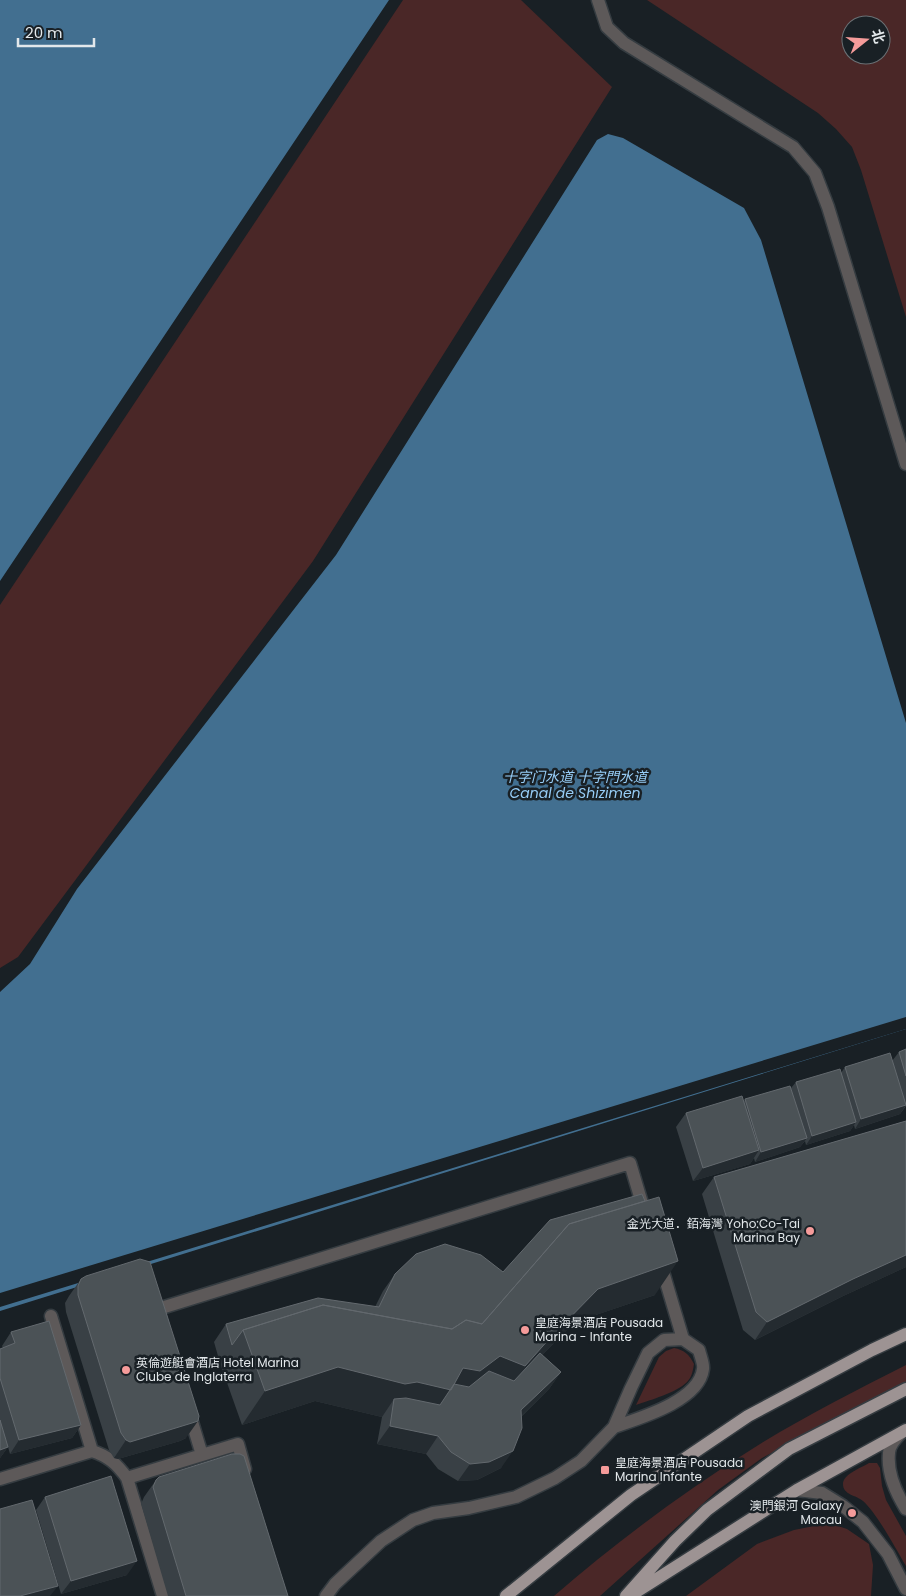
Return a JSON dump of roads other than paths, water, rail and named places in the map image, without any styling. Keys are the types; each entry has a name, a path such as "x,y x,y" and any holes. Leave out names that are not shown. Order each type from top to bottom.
{"main road":[{"path":"506,1596 631,1495 748,1416 906,1334"},
{"path":"628,1596 674,1541 707,1510 789,1449 906,1389"},
{"path":"628,1596 797,1490 903,1431"}],"street":[{"path":"598,0 608,26 624,43 793,147 815,173 828,207 906,464"},
{"path":"163,1328 158,1310 630,1163 647,1218"},
{"path":"658,1256 683,1339"},
{"path":"51,1316 92,1451"},
{"path":"326,1596 335,1584 381,1541 413,1520 433,1513 469,1508 516,1497 581,1462 614,1427 630,1388 648,1353 664,1340 683,1339 699,1350 703,1369 695,1386 681,1399 659,1411 614,1427"},
{"path":"185,1400 202,1454"},
{"path":"903,1431 888,1452 896,1491 906,1509"},
{"path":"127,1478 238,1444 249,1482"},
{"path":"0,1480 92,1451 103,1455 117,1464 127,1478 163,1596"},
{"path":"797,1490 822,1493 843,1506 863,1522 888,1554 906,1589"}],"water":[{"path":"0,0 389,0 0,581"},
{"name":"十字门水道 十字門水道 Canal de Shizimen","path":"608,134 623,138 744,208 761,240 906,723 906,1029 0,1311 0,992 30,964 77,889 336,555 597,140"}],"place":[{"name":"金光大道．銆海灣 Yoho:Co-Tai Marina Bay","path":"810,1231"},
{"name":"皇庭海景酒店 Pousada Marina - Infante","path":"525,1330"},
{"name":"英倫遊艇會酒店 Hotel Marina Clube de Inglaterra","path":"126,1370"},
{"name":"皇庭海景酒店 Pousada Marina Infante","path":"605,1470"},
{"name":"澳門銀河 Galaxy Macau","path":"852,1513"}]}
